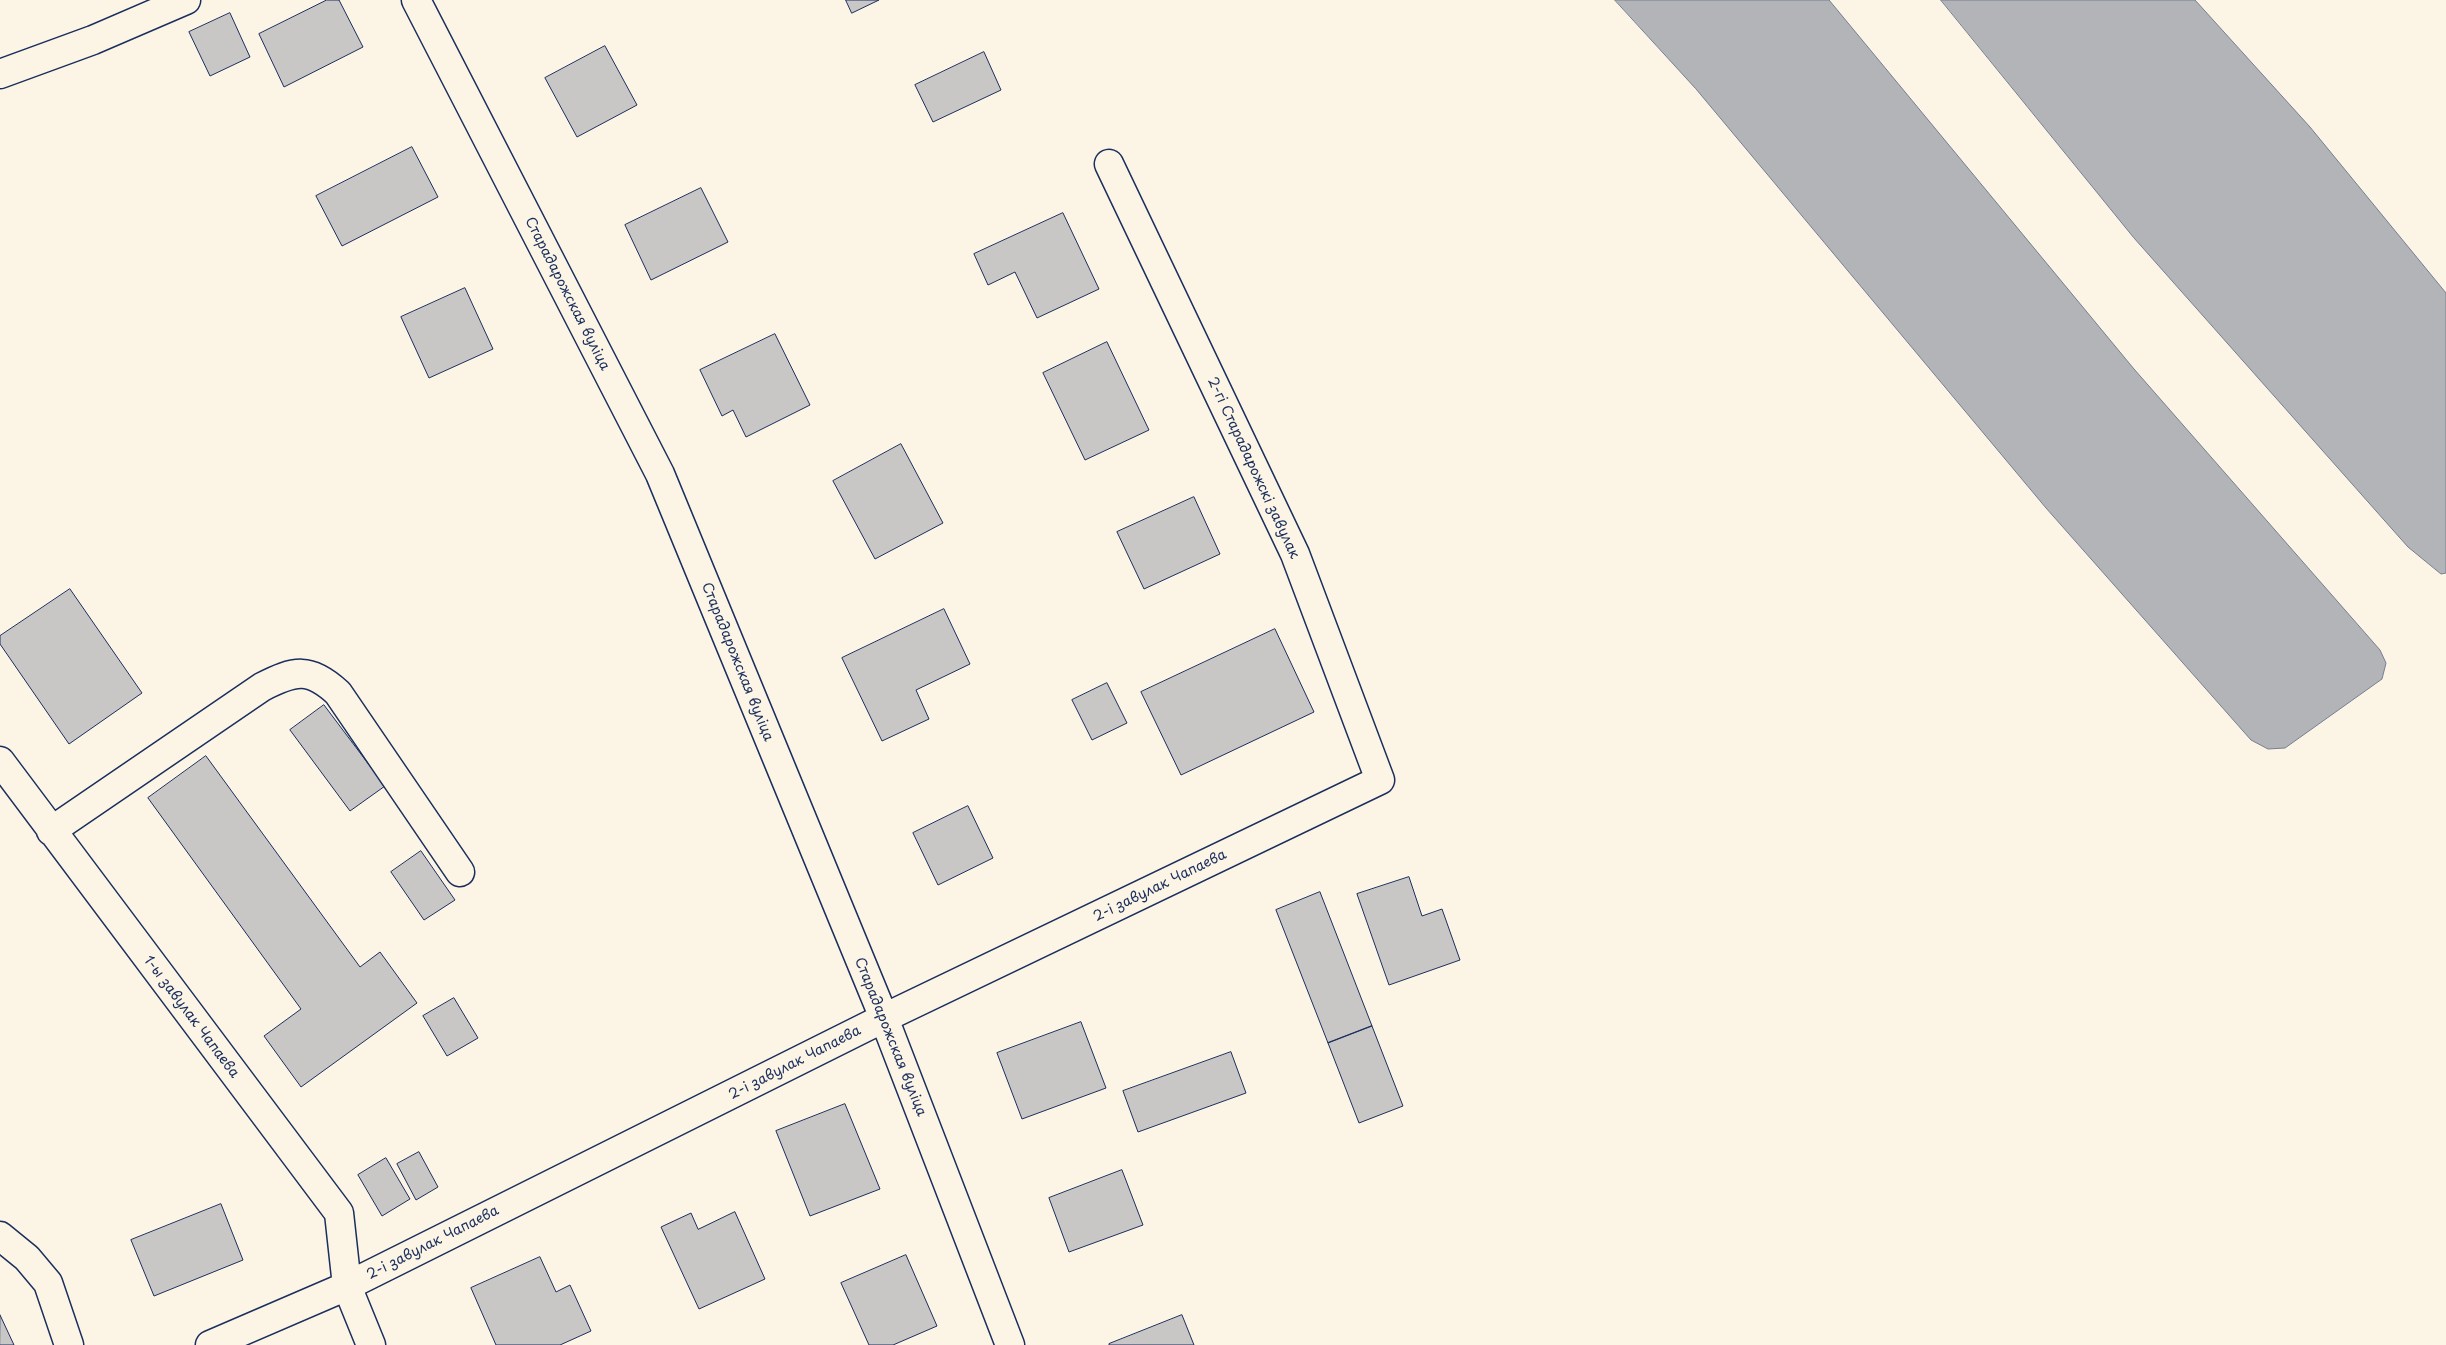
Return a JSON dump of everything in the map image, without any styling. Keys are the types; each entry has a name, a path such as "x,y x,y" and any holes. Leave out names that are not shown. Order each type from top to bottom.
{"street":[{"path":"0,74 93,40 186,0"},
{"name":"Старадарожская вуліца","path":"416,0 660,474 884,1018 1010,1345"},
{"name":"2-гі Старадарожскі завулак","path":"1109,164 1295,554 1380,780"},
{"path":"51,831 262,687 286,675 304,674 322,678 338,693 460,872"},
{"name":"1-ы завулак Чапаева","path":"0,761 338,1213 348,1286 371,1345"},
{"name":"2-і завулак Чапаева","path":"210,1345 348,1286 884,1018 1380,780"},
{"path":"0,1236 27,1258 48,1283 69,1345"}],"shaded area":[{"path":"1615,0 1829,0 2134,369 2380,650 2386,663 2382,679 2285,748 2268,749 2251,740 2046,508 1696,89"},
{"path":"1941,0 2195,0 2310,127 2446,293 2446,573 2441,574 2408,547 2134,238"}],"building":[{"path":"327,0 339,0 363,47 284,87 259,34"},
{"path":"846,0 879,0 852,13"},
{"path":"230,13 250,57 210,76 189,32"},
{"path":"605,46 637,105 577,137 545,78"},
{"path":"984,52 1001,90 933,122 915,85"},
{"path":"412,147 438,197 342,246 316,196"},
{"path":"701,188 728,242 651,280 625,225"},
{"path":"1063,213 1099,289 1037,318 1015,272 988,285 974,254"},
{"path":"465,288 493,349 429,378 401,317"},
{"path":"775,334 810,405 746,437 733,410 722,416 700,370"},
{"path":"1107,342 1149,430 1085,460 1043,373"},
{"path":"901,444 943,523 875,559 833,481"},
{"path":"1194,497 1220,554 1144,589 1117,532"},
{"path":"70,589 142,693 69,744 0,644 0,636"},
{"path":"944,609 970,664 916,690 929,719 882,741 842,658"},
{"path":"1275,629 1314,712 1181,775 1141,692"},
{"path":"1107,683 1127,723 1092,740 1072,700"},
{"path":"324,705 385,786 350,811 290,730"},
{"path":"206,756 360,967 380,952 417,1003 301,1087 264,1036 301,1009 148,798"},
{"path":"968,806 993,858 938,885 913,833"},
{"path":"421,851 455,900 424,920 391,872"},
{"path":"1409,877 1422,916 1442,909 1460,960 1389,985 1357,894"},
{"path":"1320,892 1372,1026 1328,1043 1276,910"},
{"path":"454,998 478,1038 447,1056 423,1016"},
{"path":"1081,1022 1106,1088 1022,1119 997,1053"},
{"path":"1372,1026 1403,1106 1359,1123 1328,1043"},
{"path":"1231,1052 1246,1093 1138,1132 1123,1091"},
{"path":"845,1104 880,1189 810,1216 776,1131"},
{"path":"419,1152 438,1187 416,1200 397,1164"},
{"path":"386,1158 410,1199 382,1216 358,1175"},
{"path":"1122,1170 1143,1225 1069,1252 1049,1198"},
{"path":"221,1204 243,1260 154,1296 131,1240"},
{"path":"735,1212 765,1279 699,1309 661,1227 691,1213 698,1229"},
{"path":"906,1255 937,1326 893,1345 869,1345 841,1283"},
{"path":"540,1257 556,1292 570,1285 591,1331 560,1345 496,1345 471,1288"},
{"path":"0,1315 14,1345 0,1345"},
{"path":"1182,1315 1194,1345 1109,1345 1109,1344"}]}
